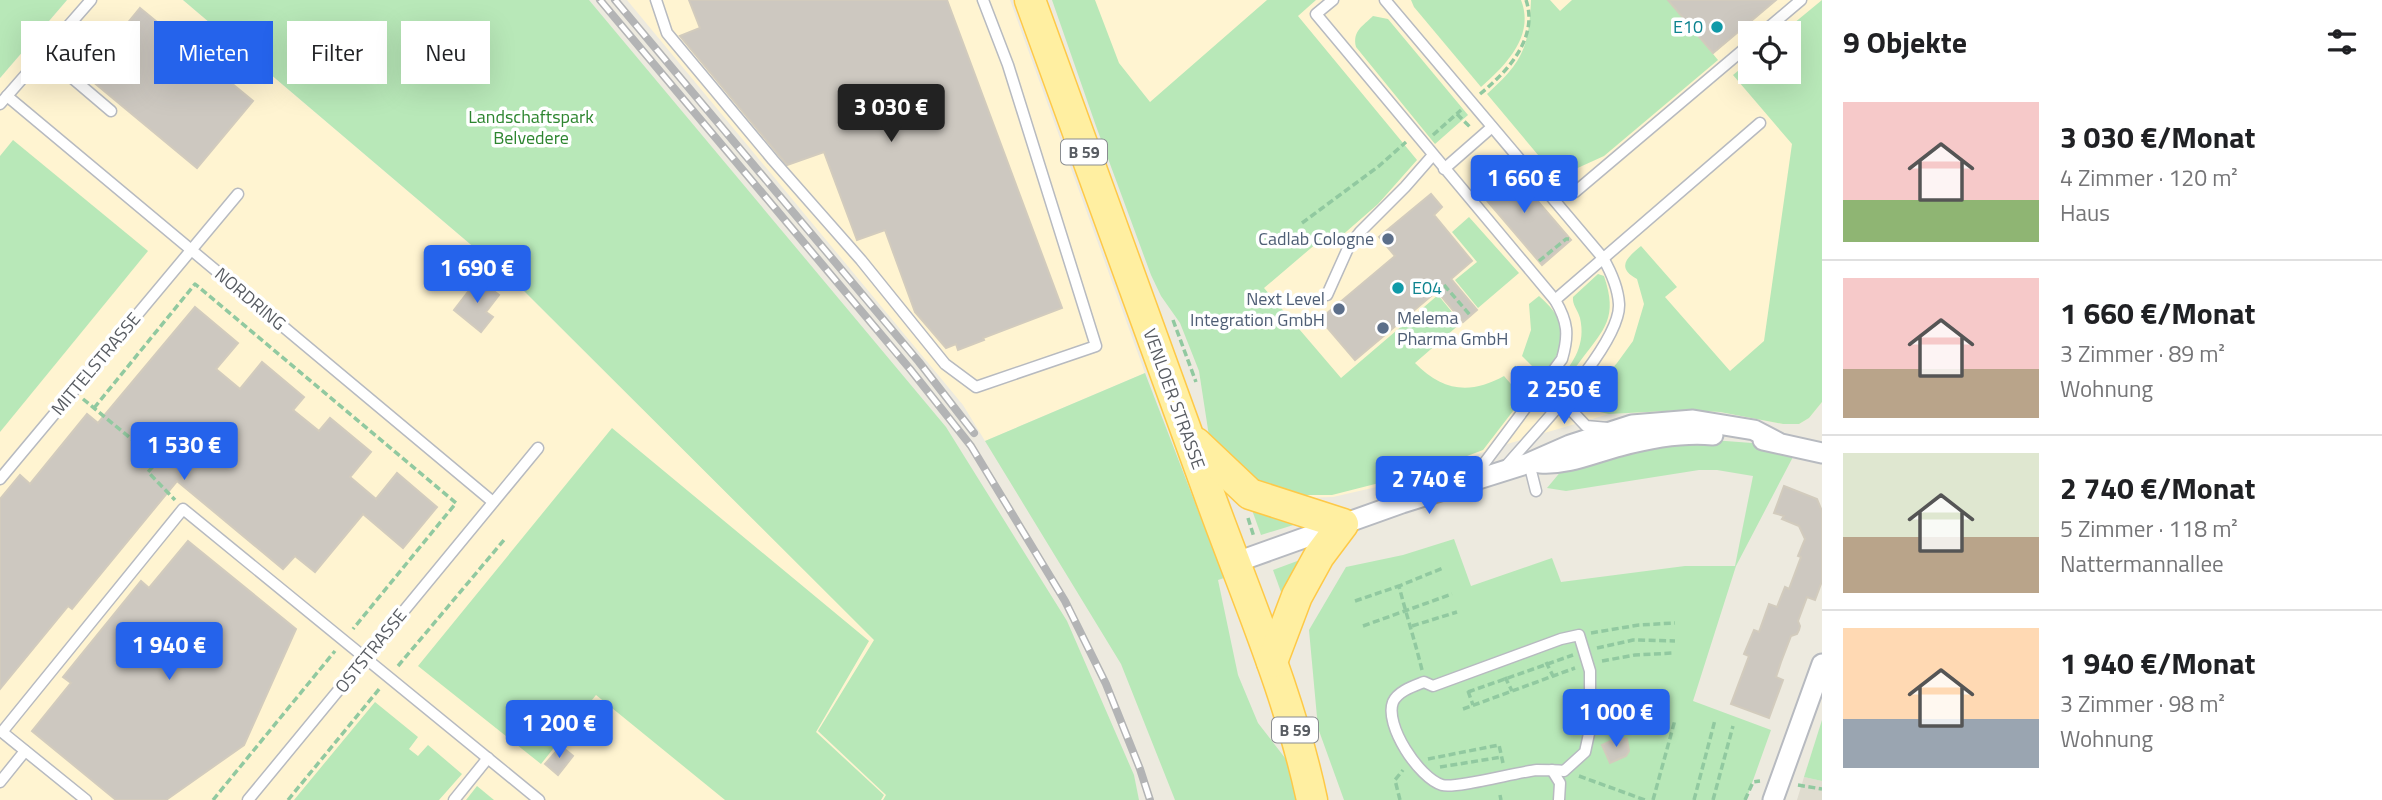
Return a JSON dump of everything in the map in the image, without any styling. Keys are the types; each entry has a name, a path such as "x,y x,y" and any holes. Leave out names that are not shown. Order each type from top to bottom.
{"main road":[{"name":"VENLOER STRASSE","path":"1030,0 1188,436 1247,559 1272,662 1294,726 1312,800"},
{"path":"1188,436 1250,494 1343,524 1319,556 1297,596 1272,662"}],"street":[{"path":"1247,559 1528,463 1615,429 1652,421 1693,420 1754,430 1777,442"},
{"path":"1528,463 1554,464 1620,445 1692,433 1820,448"},
{"path":"1773,800 1822,664"}],"lane":[{"path":"73,21 91,0"},
{"path":"656,0 667,33 861,260 945,364 976,387 1096,346 1008,65 983,0"},
{"path":"1333,0 1316,14 1555,300 1566,319 1568,338 1562,359 1471,481"},
{"path":"1385,0 1603,258 1617,290 1619,306 1616,325 1602,348 1574,386 1502,471"},
{"path":"1776,21 1801,0"},
{"path":"1576,192 1738,54"},
{"path":"4,100 21,80"},
{"path":"79,84 111,111"},
{"name":"NORDRING","path":"4,100 192,250 493,502"},
{"path":"1555,300 1760,123"},
{"path":"1444,169 1492,127"},
{"path":"1327,295 1349,246 1433,155"},
{"name":"MITTELSTRASSE","path":"0,479 238,194"},
{"path":"1574,386 1571,410 1586,426 1615,429"},
{"name":"OSTSTRASSE","path":"248,800 538,448"},
{"path":"1528,463 1536,491"},
{"path":"86,800 2,732 183,509 539,800"},
{"path":"1579,635 1590,671 1590,729 1585,752 1564,771 1506,775 1445,786 1428,779 1399,738 1391,714 1394,700 1406,689 1424,682 1433,686 1561,639 1579,635"},
{"path":"0,782 25,751"},
{"path":"454,800 488,758"},
{"path":"1552,770 1560,783 1559,800"}],"path":[{"path":"1423,143 1503,75 1525,38 1527,2 1533,0"},
{"path":"1302,223 1379,166 1415,133"},
{"path":"94,408 195,284 456,503 213,800"},
{"path":"1444,285 1470,315"},
{"path":"1514,367 1529,382"},
{"path":"73,391 158,461 148,472 183,509"},
{"path":"1247,559 1245,506 1250,494"},
{"path":"288,800 504,540"},
{"path":"1355,601 1443,568"},
{"path":"1399,586 1412,626 1424,682"},
{"path":"1363,626 1452,594"},
{"path":"1412,626 1457,612"},
{"path":"1579,635 1639,625 1675,623"},
{"path":"1463,709 1587,663 1635,655 1673,653"},
{"path":"1653,800 1675,720"},
{"path":"1694,800 1715,720"},
{"path":"1713,800 1733,726"},
{"path":"1400,800 1395,780 1398,774 1418,766 1499,746 1506,775"},
{"path":"1418,766 1502,757"},
{"path":"1564,771 1645,800"},
{"path":"1801,786 1822,789"}],"shaded area":[{"path":"67,0 183,0 208,21 154,21 154,84 273,84 273,76 516,283 875,640 818,731 887,795 883,800 0,800 0,78 21,54 21,84 140,84 140,21 49,21"},
{"path":"627,0 1010,0 1145,373 985,441 963,405"},
{"path":"1090,0 1822,0 1822,402 1809,418 1799,424 1783,424 1720,412 1685,410 1609,414 1497,447 1394,483 1333,497 1283,495"},
{"path":"1804,777 1822,781 1822,800 1797,800"}],"green space":[{"path":"0,0 67,0 49,21 21,21 21,54 0,78"},
{"name":"Landschaftspark Belvedere","path":"183,0 589,0 946,427 1067,621 1134,775 1139,800 883,800 886,795 818,731 874,640 516,283 273,76 273,21 208,21"},
{"path":"1052,0 1095,0 1119,63 1150,102 1267,0 1316,0 1298,16 1417,160 1378,204 1331,245 1324,237 1264,288 1341,378 1438,295 1461,323 1415,363 1436,380 1457,387 1480,386 1504,376 1523,398 1483,450 1430,470 1332,495 1292,495 1260,485 1209,436 1199,371 1180,323 1161,296 1151,275"},
{"path":"1411,0 1521,0 1524,26 1521,38 1500,69 1481,87"},
{"path":"1531,0 1550,0 1560,11 1572,0 1668,0 1718,60 1604,156 1560,176 1554,174 1487,94 1509,72 1522,53 1526,42"},
{"path":"1822,0 1822,402 1809,418 1799,424 1783,424 1720,412 1685,410 1609,414 1591,410 1587,401 1589,394 1633,341 1644,304 1637,279 1630,275 1625,266 1628,258 1641,246 1677,287 1665,297 1730,371 1764,341 1792,144 1741,84 1801,84 1801,21 1797,21"},
{"path":"1373,16 1388,19 1468,115 1435,144 1356,47 1357,33"},
{"path":"13,140 148,251 0,432 0,156"},
{"path":"1469,217 1519,273 1478,308 1455,280 1477,262 1452,232"},
{"path":"1598,274 1604,276 1608,290 1610,302 1607,322 1597,339 1559,385 1558,381 1569,367 1580,344 1580,318 1573,297"},
{"path":"1539,296 1557,316 1563,334 1557,354 1542,376 1522,356 1531,330 1529,304"},
{"path":"1145,373 1224,578 1218,580 1238,675 1258,723 1292,767 1297,800 1175,800 1121,664 985,441"},
{"path":"612,428 869,641 816,732 884,795 881,800 725,800 596,695 541,764 418,666"},
{"path":"1699,439 1752,443 1794,455 1736,566 1693,701 1771,730 1746,800 1344,800 1318,728 1309,630 1346,567 1403,555 1454,539 1471,586 1552,558 1561,582 1685,566 1735,566 1753,476 1699,470 1566,491 1547,488 1567,464"},
{"path":"1252,510 1300,523 1261,535"},
{"path":"1308,557 1285,603 1273,570"},
{"path":"375,702 418,737 409,749 418,756 428,745 462,774 439,800 294,800"},
{"path":"1822,720 1822,781 1804,777"},
{"path":"477,786 494,800 466,800"}],"building":[{"path":"689,0 947,0 1062,308 958,350 956,344 946,348 915,312 885,230 857,240 824,152 787,165 680,36 700,28"},
{"name":"E10","path":"1668,0 1776,0 1751,21 1738,21 1738,32 1713,53"},
{"path":"140,8 156,21 154,84 232,84 253,101 197,168 96,84 140,84 140,21 129,21"},
{"path":"1507,165 1571,240 1542,265 1478,190"},
{"name":"E04","path":"1431,194 1442,207 1434,215 1472,261 1451,279 1477,310 1463,322 1437,291 1355,360 1320,319 1395,256 1379,237"},
{"path":"478,279 499,295 486,312 493,317 481,332 454,310"},
{"path":"195,307 238,343 216,369 240,389 262,362 304,397 293,410 319,431 330,418 371,452 350,477 376,499 397,473 437,507 403,548 363,514 315,572 295,556 283,569 177,481 72,609 68,606 0,689 0,499 20,475 30,484 87,414 98,423"},
{"path":"1784,486 1817,499 1822,511 1822,581 1815,600 1807,597 1798,621 1799,630 1791,636 1776,677 1783,680 1769,718 1731,704 1749,656 1744,654 1754,630 1759,632 1769,604 1777,607 1785,587 1789,589 1801,557 1798,556 1805,539 1799,526 1774,513"},
{"path":"188,541 296,629 244,745 166,800 116,800 32,731 71,683 63,677 141,581 149,588"},
{"path":"1617,738 1627,739 1629,751 1626,756 1610,763 1602,745"},
{"path":"561,746 573,756 558,775 545,764"}],"railway":[{"path":"600,0 910,369 971,446 1065,601 1106,684 1150,800"},
{"path":"615,0 919,362 974,433"}],"place":[{"name":"E10","path":"1717,27"},
{"name":"Cadlab Cologne","path":"1388,239"},
{"name":"E04","path":"1398,288"},
{"name":"Next Level Integration GmbH","path":"1339,309"},
{"name":"Melema Pharma GmbH","path":"1383,328"}]}
